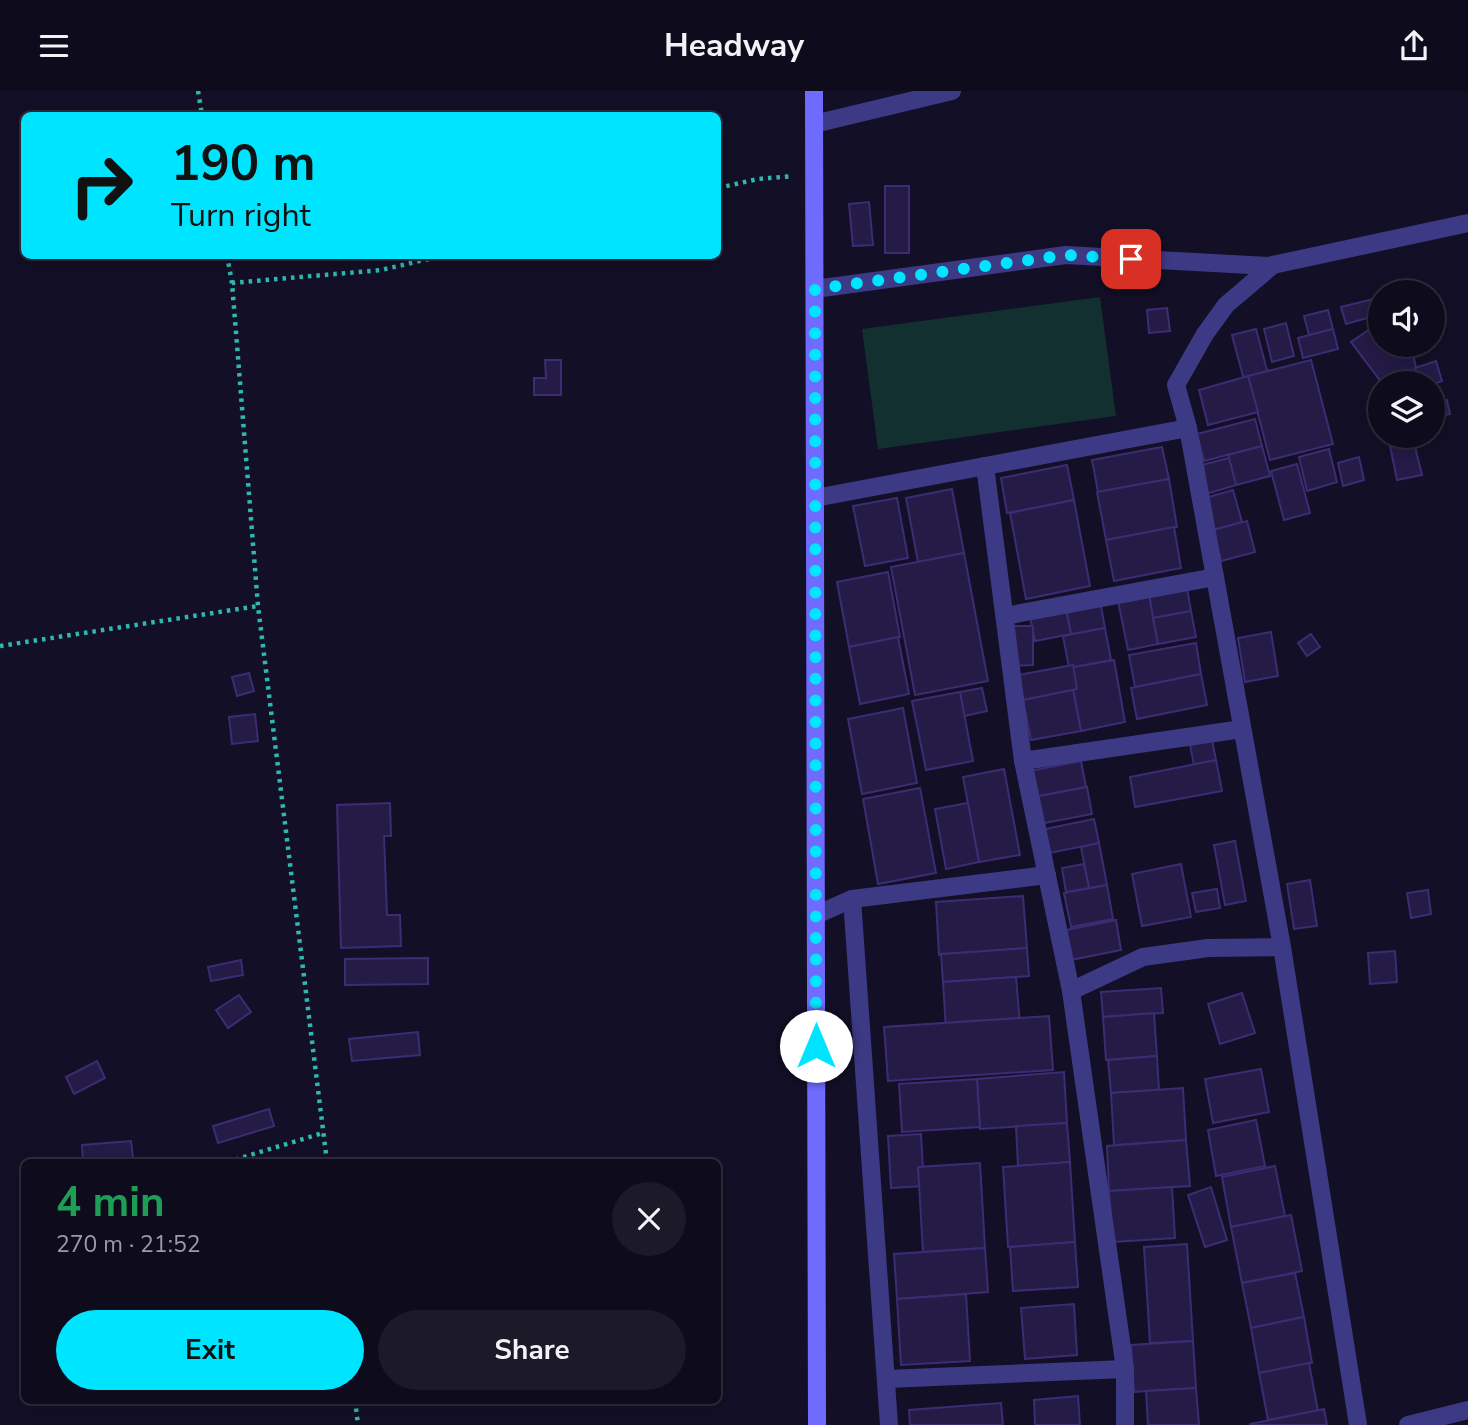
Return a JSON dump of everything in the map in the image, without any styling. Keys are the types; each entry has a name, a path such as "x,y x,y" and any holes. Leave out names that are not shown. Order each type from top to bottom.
{"main road":[{"path":"814,91 817,1425"}],"street":[{"path":"814,124 952,91"},
{"path":"815,289 1066,255 1273,265 1468,223"},
{"path":"1273,265 1226,305 1205,334 1176,385 1188,428 1282,947 1358,1425"},
{"path":"815,498 1188,428"},
{"path":"985,466 1023,761 1071,991 1125,1369 1125,1425"},
{"path":"1004,616 1215,577"},
{"path":"1023,761 1242,729"},
{"path":"816,915 852,899 1047,875"},
{"path":"852,899 889,1425"},
{"path":"1071,991 1143,957 1208,948 1282,947"},
{"path":"887,1379 1125,1369"},
{"path":"1408,1425 1468,1410"}],"path":[{"path":"198,91 202,112"},
{"path":"721,187 758,179 814,174"},
{"path":"228,259 232,283 258,606 327,1159"},
{"path":"232,283 381,270 429,259"},
{"path":"0,646 258,606"},
{"path":"237,1159 323,1133"},
{"path":"355,1404 358,1425"}],"green space":[{"path":"1100,297 1116,416 878,449 862,329"}],"building":[{"path":"885,186 909,186 909,253 885,253"},
{"path":"869,202 873,245 853,246 849,204"},
{"path":"1368,300 1368,318 1346,324 1341,307"},
{"path":"1167,308 1170,331 1149,333 1147,310"},
{"path":"1328,310 1333,329 1309,335 1304,316"},
{"path":"1286,323 1294,356 1272,362 1264,329"},
{"path":"1256,329 1268,374 1244,380 1232,335"},
{"path":"1333,329 1338,349 1303,358 1298,338"},
{"path":"1368,330 1368,357 1414,357 1417,371 1373,371 1351,342"},
{"path":"545,360 561,360 561,395 534,395 534,378 546,378"},
{"path":"1311,360 1333,444 1270,460 1248,376"},
{"path":"1436,361 1439,371 1416,371 1415,368"},
{"path":"1248,376 1258,412 1208,425 1199,390"},
{"path":"1447,400 1450,414 1445,415"},
{"path":"1255,419 1262,446 1204,461 1197,434"},
{"path":"1262,446 1270,476 1236,485 1228,455"},
{"path":"1162,447 1169,479 1098,492 1092,460"},
{"path":"1390,448 1415,448 1422,475 1397,480"},
{"path":"1329,449 1337,482 1307,491 1299,457"},
{"path":"1359,457 1364,480 1343,486 1338,463"},
{"path":"1229,458 1236,485 1206,494 1198,466"},
{"path":"1297,464 1310,513 1284,520 1271,471"},
{"path":"1067,465 1074,500 1007,513 1001,478"},
{"path":"1169,479 1177,527 1106,540 1097,492"},
{"path":"952,489 964,553 918,562 906,498"},
{"path":"1233,490 1242,522 1213,530 1205,498"},
{"path":"897,498 908,558 865,566 853,506"},
{"path":"1074,500 1090,586 1026,599 1010,513"},
{"path":"1247,521 1255,552 1221,561 1213,530"},
{"path":"1174,527 1181,568 1114,581 1106,540"},
{"path":"964,553 988,681 915,695 891,567"},
{"path":"888,572 900,637 849,647 837,582"},
{"path":"1187,588 1191,611 1153,618 1149,595"},
{"path":"1149,595 1158,644 1128,650 1118,601"},
{"path":"1100,601 1105,628 1071,634 1066,607"},
{"path":"1066,610 1071,634 1035,641 1030,617"},
{"path":"1191,611 1196,637 1158,644 1153,618"},
{"path":"1009,626 1033,626 1033,665 1010,666"},
{"path":"1105,628 1111,660 1069,668 1063,636"},
{"path":"1271,632 1278,676 1245,682 1238,638"},
{"path":"1311,634 1320,647 1307,656 1298,643"},
{"path":"898,637 909,694 860,704 849,647"},
{"path":"1196,643 1201,674 1135,687 1129,655"},
{"path":"1114,660 1125,722 1081,731 1069,668"},
{"path":"1073,665 1077,689 1023,700 1018,675"},
{"path":"249,673 254,691 237,696 232,677"},
{"path":"1201,674 1207,705 1137,719 1131,688"},
{"path":"982,688 987,711 964,716 960,692"},
{"path":"1073,690 1081,731 1031,740 1023,700"},
{"path":"960,692 973,761 926,770 912,701"},
{"path":"903,708 917,783 862,794 848,719"},
{"path":"255,714 258,741 232,744 229,717"},
{"path":"1212,740 1216,760 1194,765 1190,745"},
{"path":"1216,760 1222,791 1135,807 1130,777"},
{"path":"1081,761 1086,787 1034,797 1030,771"},
{"path":"1004,769 1020,855 979,862 963,777"},
{"path":"1087,787 1092,814 1039,824 1034,797"},
{"path":"920,788 936,873 878,884 863,799"},
{"path":"390,803 391,836 384,836 387,915 400,915 401,946 341,948 337,805"},
{"path":"968,803 979,862 946,869 935,809"},
{"path":"1094,819 1099,843 1049,853 1045,829"},
{"path":"1235,841 1246,901 1225,905 1214,845"},
{"path":"1099,843 1107,885 1089,888 1081,847"},
{"path":"1084,864 1089,888 1066,892 1062,868"},
{"path":"1181,864 1191,917 1142,926 1132,874"},
{"path":"1310,880 1317,926 1294,929 1287,884"},
{"path":"1107,885 1113,919 1071,927 1064,893"},
{"path":"1217,889 1220,908 1196,912 1192,893"},
{"path":"1428,890 1431,914 1411,918 1407,893"},
{"path":"1023,896 1027,948 939,955 936,902"},
{"path":"1116,920 1121,950 1071,960 1066,930"},
{"path":"1027,948 1029,976 943,982 941,954"},
{"path":"1395,951 1397,982 1370,984 1368,953"},
{"path":"428,958 428,984 345,985 345,959"},
{"path":"241,960 243,975 211,981 208,967"},
{"path":"1016,977 1020,1024 946,1029 943,982"},
{"path":"1161,988 1163,1013 1103,1017 1101,992"},
{"path":"1242,993 1255,1033 1220,1044 1208,1004"},
{"path":"239,995 251,1012 228,1028 216,1010"},
{"path":"1154,1013 1157,1056 1106,1060 1103,1017"},
{"path":"1049,1016 1053,1070 888,1081 884,1027"},
{"path":"418,1032 420,1055 352,1061 349,1039"},
{"path":"1157,1056 1159,1090 1111,1093 1108,1060"},
{"path":"97,1061 105,1078 74,1094 66,1077"},
{"path":"1261,1069 1269,1112 1213,1123 1205,1079"},
{"path":"1064,1072 1067,1123 980,1129 977,1079"},
{"path":"977,1079 980,1127 902,1132 899,1084"},
{"path":"1183,1088 1186,1140 1114,1145 1111,1093"},
{"path":"269,1109 274,1126 218,1143 213,1126"},
{"path":"1256,1120 1265,1166 1216,1176 1208,1130"},
{"path":"1067,1123 1070,1162 1018,1166 1016,1126"},
{"path":"921,1134 924,1186 891,1188 888,1136"},
{"path":"1186,1140 1190,1186 1109,1191 1107,1146"},
{"path":"131,1141 133,1158 83,1159 82,1145"},
{"path":"1070,1162 1075,1242 1008,1247 1003,1167"},
{"path":"980,1163 985,1248 923,1252 918,1167"},
{"path":"1275,1166 1285,1216 1231,1227 1222,1177"},
{"path":"1172,1187 1175,1238 1113,1242 1109,1191"},
{"path":"1211,1187 1227,1240 1205,1247 1188,1195"},
{"path":"1291,1215 1302,1271 1242,1283 1231,1227"},
{"path":"1075,1242 1078,1287 1013,1291 1010,1247"},
{"path":"1187,1244 1193,1341 1150,1343 1144,1247"},
{"path":"985,1248 988,1292 897,1299 894,1254"},
{"path":"1295,1273 1304,1317 1251,1328 1242,1283"},
{"path":"966,1294 970,1361 901,1365 897,1299"},
{"path":"1074,1304 1077,1355 1025,1359 1021,1308"},
{"path":"1304,1317 1312,1363 1259,1373 1251,1328"},
{"path":"1193,1341 1196,1388 1134,1392 1131,1345"},
{"path":"1309,1363 1318,1411 1268,1420 1259,1373"},
{"path":"1196,1388 1199,1425 1148,1425 1146,1391"},
{"path":"1078,1396 1080,1425 1035,1425 1034,1400"},
{"path":"1001,1403 1003,1425 910,1425 909,1410"},
{"path":"1324,1409 1327,1425 1250,1425 1250,1424"}],"route":[{"path":"816,1046 815,289 1066,255 1131,259"}]}
